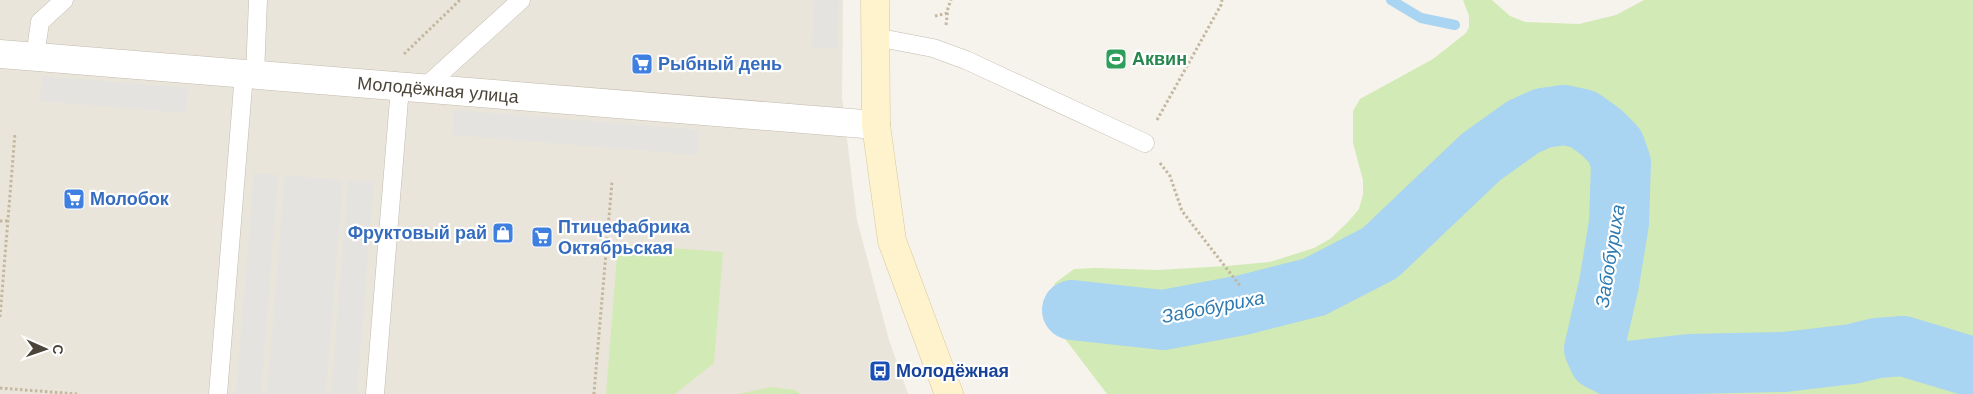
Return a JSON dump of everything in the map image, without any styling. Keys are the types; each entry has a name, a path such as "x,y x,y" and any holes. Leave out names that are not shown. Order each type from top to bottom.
{"main road":[{"path":"875,0 876,125 892,241 949,394"}],"street":[{"name":"Молодёжная улица","path":"0,54 876,125"}],"lane":[{"path":"35,57 40,22 64,0"},
{"path":"218,394 258,0"},
{"path":"375,394 412,88 521,0"},
{"path":"875,37 933,48 966,60 1144,143"}],"path":[{"path":"417,42 460,0"},
{"path":"1222,0 1221,5 1144,143 1170,176 1182,211 1241,287"},
{"path":"935,16 948,13"},
{"path":"0,317 15,133"},
{"path":"593,394 612,182"},
{"path":"0,221 8,221"},
{"path":"0,388 77,394"}],"shaded area":[{"path":"0,0 843,0 842,98 857,220 889,340 908,394 0,394"},
{"path":"814,0 839,0 837,49 812,48"},
{"path":"42,76 188,88 186,113 40,101"},
{"path":"454,110 699,130 697,155 452,135"},
{"path":"254,173 278,175 261,394 236,394"},
{"path":"285,175 343,180 326,394 267,394"},
{"path":"348,180 374,182 357,394 331,394"}],"green space":[{"path":"1463,0 1492,0 1510,16 1525,22 1579,24 1616,15 1644,0 1973,0 1973,394 1107,394 1056,327 1050,308 1051,295 1055,283 1074,269 1158,270 1270,262 1314,248 1330,239 1359,209 1363,194 1363,180 1353,143 1353,111 1360,99 1433,59 1466,33 1469,27 1469,16"},
{"path":"618,244 723,252 714,363 675,394 606,394"},
{"path":"771,387 795,390 800,394 738,394"}],"waterway":[{"path":"1391,0 1421,18 1455,25"},
{"name":"Забобуриха","path":"1072,310 1163,320 1243,305 1314,287 1380,253 1481,157 1523,127 1543,118 1564,115 1583,119 1601,132 1615,146 1621,163 1619,223 1609,284 1594,349 1599,360 1619,370 1628,371 1689,364 1784,362 1903,346 1973,367"}],"place":[{"name":"Аквин","path":"1116,59"},
{"name":"Рыбный день","path":"642,64"},
{"name":"Молобок","path":"74,199"},
{"name":"Фруктовый рай","path":"503,233"},
{"name":"Птицефабрика Октябрьская","path":"542,237"},
{"name":"Молодёжная","path":"880,371"}]}
